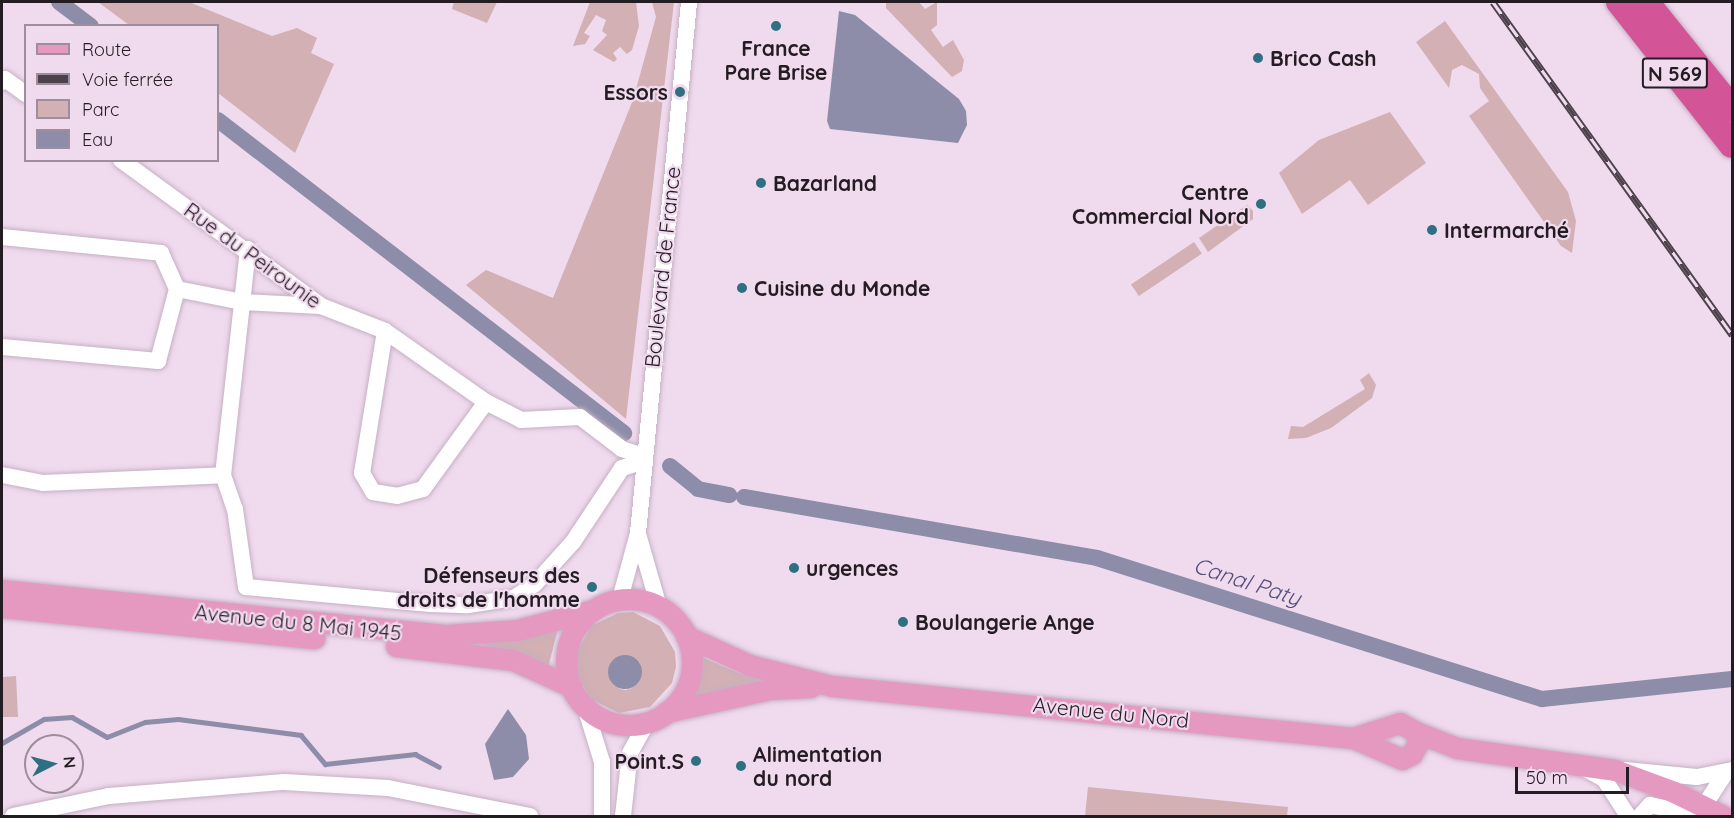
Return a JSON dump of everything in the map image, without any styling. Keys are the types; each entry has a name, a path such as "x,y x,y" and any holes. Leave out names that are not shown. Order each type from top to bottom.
{"highway":[{"name":"N 569","path":"1619,2 1732,145"},
{"name":"N 569","path":"1646,2 1732,109"}],"main road":[{"name":"Avenue du 8 Mai 1945","path":"2,590 445,635 517,630 593,610"},
{"path":"620,599 640,600 659,607 675,619 686,636 691,652 689,678 678,700 666,712 646,722 614,723 585,707 572,687 566,663 568,644 576,628 593,610 620,599"},
{"name":"Avenue du 8 Mai 1945","path":"2,607 493,656 513,660 572,687"},
{"name":"Avenue du Nord","path":"686,636 749,665 832,686 1353,738 1389,728"},
{"name":"Avenue du Nord","path":"666,712 771,689 832,686"},
{"path":"1386,751 1383,741 1389,728 1406,724 1416,732 1457,748 1573,762 1615,770 1710,813"},
{"path":"1412,754 1418,743 1416,732"},
{"path":"1353,738 1386,751 1396,758 1457,748"}],"street":[{"name":"Boulevard de France","path":"620,599 638,533 642,459 689,2"},
{"path":"3,79 24,93"},
{"name":"Rue du Peirounie","path":"124,162 248,249 321,306 385,331 486,402 521,420 579,417 622,449 642,459"},
{"path":"2,237 161,253 177,290 158,361 2,347"},
{"path":"248,249 223,475 235,509 246,587 430,604 468,604 514,598 535,584 573,542 622,468 642,459"},
{"path":"177,290 242,302 321,306"},
{"path":"385,331 362,472 372,492 397,496 423,489 486,402"},
{"path":"2,475 43,483 223,475"},
{"name":"Boulevard de France","path":"638,533 659,607"},
{"path":"585,707 602,762 602,816"},
{"path":"623,816 630,753 646,722"},
{"path":"1573,762 1604,779 1628,816"},
{"path":"1615,770 1697,777 1729,771"},
{"path":"1640,816 1650,805 1710,813 1729,771"},
{"path":"13,816 109,796 284,782 388,788 530,816"}],"green space":[{"path":"98,2 189,2 272,36 297,28 317,38 311,53 334,64 295,153 219,94 219,24 128,24"},
{"path":"454,2 497,2 487,23 452,9"},
{"path":"590,2 636,2 639,26 632,50 627,54 620,47 613,53 617,59 614,62 593,50 607,35 602,31 606,20 596,15 584,33 590,36 585,44 573,46"},
{"path":"652,2 674,2 626,419 466,285 486,270 553,298 633,100 656,17"},
{"path":"886,2 919,2 925,9 937,2 937,25 931,30 943,47 953,40 964,60 962,71 952,77 886,8"},
{"path":"1445,21 1568,192 1576,221 1572,253 1561,246 1469,116 1489,101 1480,88 1479,74 1462,65 1452,70 1449,88 1416,42"},
{"path":"1390,112 1426,163 1368,205 1350,180 1302,214 1279,173 1319,140"},
{"path":"1247,205 1253,211 1253,219 1208,252 1199,238"},
{"path":"1194,242 1202,254 1139,296 1131,284"},
{"path":"1369,373 1376,385 1372,398 1331,428 1306,438 1288,439 1291,426 1303,427 1365,389 1360,380"},
{"path":"633,612 660,626 675,652 676,667 672,683 650,707 619,713 590,699 575,670 576,653 591,626 618,613","holes":["626,655 640,663 632,688 626,690 620,689 608,671 612,661"]},
{"path":"558,629 548,668 482,644"},
{"path":"699,656 741,674 759,678 759,681 696,698 691,693 700,670"},
{"path":"16,676 18,717 2,717 2,677"},
{"path":"1088,787 1288,807 1287,816 1085,816"}],"water":[{"path":"839,11 855,15 959,99 966,111 967,125 958,143 830,129 827,121"},
{"path":"625,655 637,660 642,672 637,684 625,689 613,684 608,672 613,660"},
{"path":"508,709 526,735 529,759 513,777 494,780 485,744"}],"waterway":[{"path":"59,2 88,24"},
{"path":"219,121 624,433"},
{"name":"Canal Paty","path":"670,466 698,489 729,495"},
{"name":"Canal Paty","path":"744,497 1097,558 1542,699 1732,679"},
{"path":"2,743 44,719 72,717 107,737 145,722 178,719 301,735 325,764 415,754 439,767"}],"railway":[{"path":"1493,2 1732,335"}],"place":[{"name":"France Pare Brise","path":"776,26"},
{"name":"Brico Cash","path":"1258,58"},
{"name":"Essors","path":"680,92"},
{"name":"Bazarland","path":"761,183"},
{"name":"Centre Commercial Nord","path":"1261,204"},
{"name":"Intermarché","path":"1432,230"},
{"name":"Cuisine du Monde","path":"742,288"},
{"name":"urgences","path":"794,568"},
{"name":"Défenseurs des droits de l'homme","path":"592,587"},
{"name":"Boulangerie Ange","path":"903,622"},
{"name":"Point.S","path":"696,761"},
{"name":"Alimentation du nord","path":"741,766"}]}
